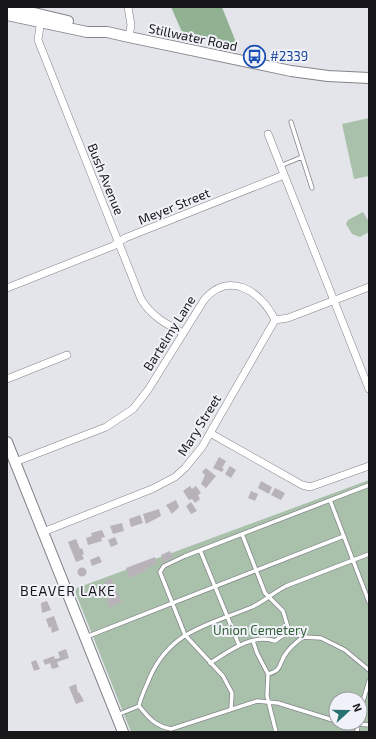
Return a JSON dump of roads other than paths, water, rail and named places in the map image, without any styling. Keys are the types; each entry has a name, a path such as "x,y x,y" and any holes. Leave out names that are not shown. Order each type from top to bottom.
{"main road":[{"name":"Stillwater Road","path":"9,7 41,18"},
{"name":"Stillwater Road","path":"7,15 41,18 87,25 107,32 129,37 291,71 328,76 369,78"},
{"path":"7,442 123,732"}],"street":[{"path":"128,7 131,25 129,37"},
{"name":"Bush Avenue","path":"41,18 38,40 145,306 157,318 183,333"},
{"path":"268,134 369,389"},
{"name":"Meyer Street","path":"7,288 284,175"},
{"name":"Bartelmy Lane","path":"15,462 106,427 125,416 140,401 208,295 225,286 238,286 256,294 264,302 275,320"},
{"path":"275,320 288,318 369,287"},
{"name":"Mary Street","path":"43,532 164,484 189,464 210,433 275,320"},
{"path":"7,379 67,355"},
{"path":"210,433 302,485 310,487 369,466"}],"lane":[{"path":"291,122 312,188"},
{"path":"280,166 302,157"},
{"path":"232,709 232,693 223,676 185,635 160,572 164,566 200,550 369,485"},
{"path":"330,500 369,602"},
{"path":"242,534 268,597 277,603 283,611 290,634"},
{"path":"85,638 344,536"},
{"path":"200,550 226,617 239,645"},
{"path":"139,706 141,698 161,656 185,635 197,628 263,602 268,597 286,586 369,554"},
{"path":"210,663 239,645 253,641 270,639 275,641 285,634 294,633 303,637 321,638 335,644 369,670"},
{"path":"268,674 280,668 287,652 303,637"},
{"path":"253,641 257,653 268,674 266,685 276,732"},
{"path":"366,691 369,681"},
{"path":"139,706 150,720 161,727 172,730 257,701 269,701 328,719"},
{"path":"116,715 139,706"}],"place":[{"name":"#2339","path":"255,56"}],"district":[{"name":"BEAVER LAKE","path":"68,591"}],"park label":[{"name":"Union Cemetery","path":"260,630"}]}
